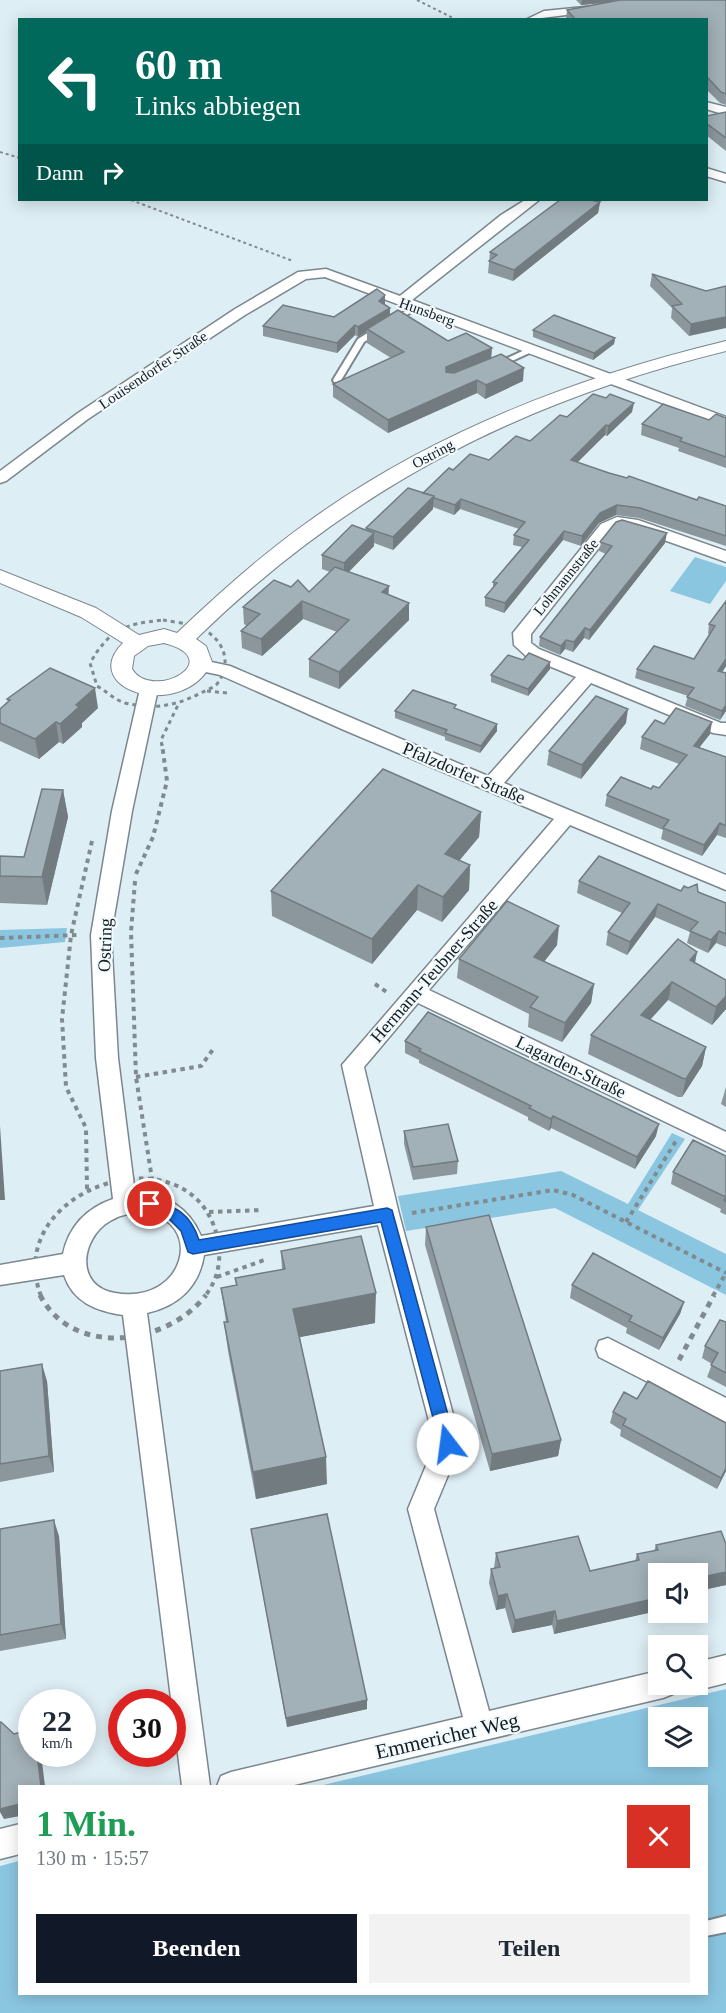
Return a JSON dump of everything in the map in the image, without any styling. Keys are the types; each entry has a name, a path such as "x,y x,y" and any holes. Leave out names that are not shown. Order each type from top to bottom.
{"street":[{"path":"535,18 544,14 602,8"},
{"path":"708,106 726,111"},
{"path":"708,173 726,178"},
{"path":"401,302 531,201"},
{"name":"Hunsberg","path":"312,273 326,273 726,422"},
{"name":"Louisendorfer Straße","path":"0,478 83,416 231,318 293,280 312,273"},
{"name":"Ostring","path":"197,633 281,552 330,515 378,484 467,437 517,414 609,379 690,354 726,346"},
{"name":"Lohmannstraße","path":"726,557 632,524 617,522 607,527 522,633 524,645 533,653 718,729 726,729"},
{"path":"0,576 73,606 129,636 197,633 194,646 201,655 202,666 192,679 148,698 123,675 120,665 129,636"},
{"name":"Pfalzdorfer Straße","path":"202,666 224,670 350,726 726,882"},
{"path":"492,784 587,676"},
{"name":"Ostring","path":"125,1204 107,1058 101,935 123,812 148,698"},
{"name":"Hermann-Teubner-Straße","path":"387,1214 353,1065 567,816"},
{"name":"Lagarden-Straße","path":"416,993 726,1142"},
{"path":"125,1204 150,1204 172,1212 188,1228 193,1247 190,1269 177,1287 157,1301 134,1306 111,1305 92,1296 79,1281 73,1263 79,1237 97,1216 125,1204"},
{"path":"193,1247 387,1214 448,1444 421,1509 480,1728"},
{"path":"0,1275 73,1263"},
{"path":"134,1306 196,1785"},
{"path":"608,1349 726,1411"},
{"path":"708,1674 726,1669"},
{"name":"Emmericher Weg","path":"235,1785 648,1688"},
{"path":"0,1844 18,1840"}],"lane":[{"path":"337,380 361,341 416,307"},
{"path":"491,367 532,350"},
{"path":"708,1928 726,1924"}],"path":[{"path":"417,0 453,18"},
{"path":"0,152 18,157"},
{"path":"134,201 290,259 312,273"},
{"path":"163,620 197,633 221,644 226,655 224,670 216,685 178,704 148,698 122,702 97,686 90,663 103,641 129,636 145,622 163,620"},
{"path":"197,633 218,628"},
{"path":"152,1179 136,1077 131,932 136,873 153,837 167,781 161,740 178,704"},
{"path":"0,938 71,935"},
{"path":"136,1077 201,1066 214,1048"},
{"path":"626,1222 687,1123"},
{"path":"122,1178 152,1179 185,1190 209,1212 221,1242 220,1267 210,1292 191,1314 164,1330 137,1338 105,1338 77,1330 55,1315 40,1294 33,1270 38,1238 58,1210 87,1189 122,1178"},
{"path":"387,1214 411,1213 553,1190 573,1195 726,1273 668,1380"}],"shaded area":[{"path":"695,557 726,567 726,581 710,604 670,591"},
{"path":"67,928 65,942 0,948 0,930"},
{"path":"672,1133 685,1139 638,1210 726,1254 726,1295 555,1208 406,1231 398,1196 561,1171 628,1204"},
{"path":"726,1689 726,2013 0,2013 0,1866 18,1861 18,1995 708,1995 708,1785 323,1785 648,1708 648,1767 708,1767 708,1707 650,1707"}],"building":[{"path":"620,0 726,0 726,94 721,92 708,78 708,18 574,18 567,10"},
{"path":"726,112 726,138 708,124 708,116"},
{"path":"559,201 600,202 514,270 489,261 497,255 490,252"},
{"path":"652,274 706,291 726,286 726,317 691,324 672,306 682,304"},
{"path":"377,289 385,295 379,301 390,308 358,327 355,325 337,343 263,326 283,305 334,317"},
{"path":"398,310 448,341 466,333 492,348 446,367 446,372 454,373 501,354 524,368 486,385 477,380 388,420 333,384 404,352 367,329"},
{"path":"554,315 615,338 594,353 533,330"},
{"path":"593,394 606,398 610,394 634,403 608,426 606,425 571,460 627,478 629,476 697,500 699,497 726,506 726,536 640,508 617,505 600,513 582,536 564,531 505,603 485,597 497,583 493,582 529,540 514,535 525,522 461,499 455,505 423,493 449,468 453,470 470,454 489,460 516,436 530,441 560,415 567,417"},
{"path":"663,404 709,420 716,414 726,418 726,457 680,441 682,438 642,424"},
{"path":"408,488 434,496 393,537 366,528"},
{"path":"622,520 667,533 590,630 585,628 574,642 566,640 561,646 540,637 612,546 600,542 616,522"},
{"path":"352,525 374,533 344,563 322,555"},
{"path":"335,567 389,586 382,592 409,603 339,672 309,659 349,620 302,601 261,639 241,631 260,614 243,607 274,580 291,587 298,580 309,592"},
{"path":"726,601 726,659 718,671 726,673 726,705 722,711 687,697 694,688 637,669 654,646 694,659 715,626 709,624"},
{"path":"529,653 550,662 528,689 491,675 508,655 523,660"},
{"path":"50,668 95,688 60,724 56,722 35,739 0,723 0,709 10,700 7,699"},
{"path":"413,690 456,705 454,708 497,724 481,746 445,733 447,730 395,711"},
{"path":"596,696 628,709 582,765 549,751"},
{"path":"676,708 712,722 694,746 726,757 726,826 720,823 704,845 663,828 669,820 607,795 621,777 651,789 653,786 659,788 687,755 642,737 655,720 664,724"},
{"path":"383,769 481,812 445,854 470,865 443,897 418,885 372,939 271,891"},
{"path":"42,789 63,790 42,877 0,876 0,856 24,857"},
{"path":"599,856 681,891 684,886 688,888 697,884 698,892 726,903 726,934 719,931 711,940 690,931 698,922 658,904 630,942 608,932 630,903 579,881"},
{"path":"507,901 559,926 534,957 594,984 565,1023 530,1007 538,997 459,959"},
{"path":"678,939 697,952 690,960 726,980 726,996 716,1007 672,982 641,1015 706,1047 686,1079 591,1035"},
{"path":"428,1012 659,1124 637,1157 553,1116 551,1119 529,1108 531,1106 419,1051 421,1049 405,1041"},
{"path":"448,1124 458,1161 413,1167 404,1131"},
{"path":"693,1140 726,1156 726,1197 673,1172"},
{"path":"489,1215 561,1440 492,1454 426,1227"},
{"path":"361,1236 376,1293 293,1309 326,1457 253,1472 224,1322 228,1322 221,1288 237,1285 235,1278 285,1269 281,1251"},
{"path":"593,1253 684,1302 663,1338 629,1321 632,1316 572,1285"},
{"path":"720,1320 726,1322 726,1373 711,1365 718,1353 705,1346"},
{"path":"42,1364 49,1456 0,1464 0,1371"},
{"path":"648,1381 726,1423 726,1468 721,1478 623,1425 626,1419 613,1412 624,1392 637,1399"},
{"path":"327,1514 367,1700 286,1718 251,1529"},
{"path":"54,1520 61,1624 0,1635 0,1529"},
{"path":"721,1531 726,1544 726,1572 708,1576 708,1563 648,1563 648,1600 557,1621 555,1611 515,1620 507,1594 498,1596 491,1569 500,1567 496,1553 578,1536 590,1571 639,1560 637,1554 658,1550 656,1545"},
{"path":"0,1722 14,1734 18,1733 18,1767 39,1767 41,1785 18,1785 18,1804 0,1809"}],"route":[{"path":"150,1204 172,1212 188,1228 193,1247 387,1214 448,1444"}]}
